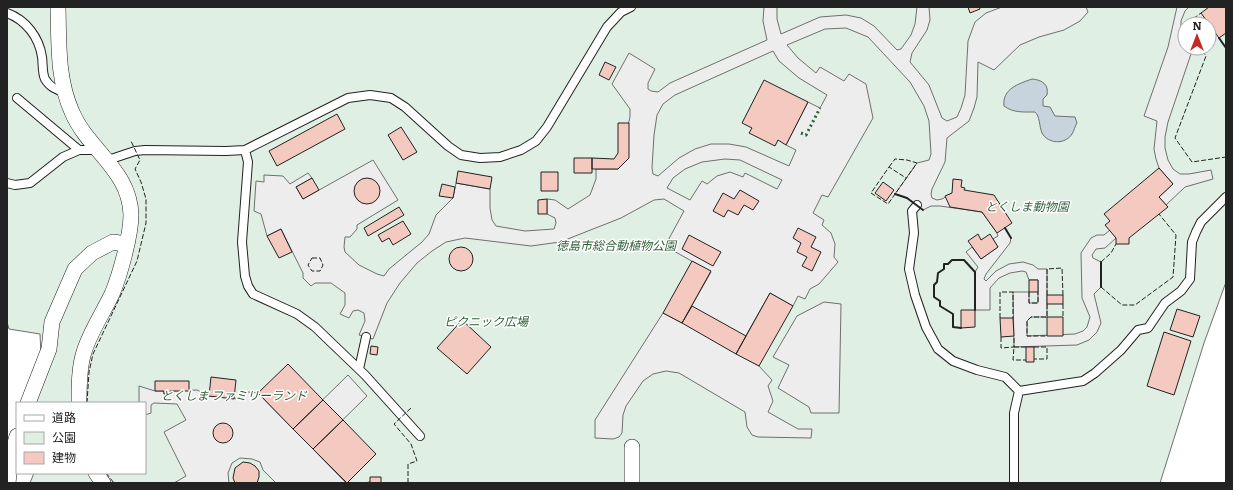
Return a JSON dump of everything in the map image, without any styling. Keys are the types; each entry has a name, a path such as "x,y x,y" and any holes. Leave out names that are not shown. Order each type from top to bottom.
{"street":[{"path":"58,7 60,68 64,92 79,124 97,150 108,160 120,175 128,194 131,216 120,271 112,294 84,352 78,402"},
{"path":"28,402 49,349 52,322 75,268 92,253 113,242 126,244"},
{"path":"8,483 11,457 16,440"},
{"path":"632,446 632,483"},
{"path":"97,474 103,483"}],"lane":[{"path":"108,160 135,151 145,150 246,150 348,98 370,95 391,98 405,107 448,146 461,154 480,158 500,157 521,150 536,141 547,127 607,27 622,12 631,7"},
{"path":"7,13 17,17 31,30 41,49 45,78 56,90 64,92"},
{"path":"17,98 78,150"},
{"path":"7,183 15,185 30,183 63,157 78,150 97,150"},
{"path":"246,150 248,162 242,242 245,276 248,286 253,294 297,314 315,327 359,369 420,436"},
{"path":"1019,391 1083,381 1095,373 1121,350 1138,330 1148,328 1165,303 1182,291 1190,280 1192,242 1196,232 1201,222 1226,196"},
{"path":"917,205 912,211 914,233 909,269 915,295 926,327 938,348 953,361 977,370 1005,377 1019,391"},
{"path":"359,369 366,337"},
{"path":"1014,483 1014,413 1019,391"}],"green space":[{"name":"とくしま動物園","path":"7,7 1226,7 1226,282 1204,343 1160,483 30,483 34,474 146,474 146,402 23,402 41,355 40,334 9,329 7,322"}],"shaded area":[{"path":"764,7 777,7 777,19 781,34 820,17 846,15 861,18 874,26 897,50 901,49 911,35 915,24 917,7 929,7 930,20 927,30 912,53 910,62 929,85 942,118 947,121 957,117 965,95 968,41 975,22 986,13 1002,7 1086,7 1088,12 1080,21 1064,30 1039,37 1020,45 994,70 978,62 977,97 974,108 969,121 947,138 945,162 931,194 932,198 937,200 942,199 952,193 959,194 990,206 1005,228 1011,238 1010,243 986,274 984,279 986,281 996,271 1009,264 1023,262 1033,265 1038,269 1047,269 1047,317 1031,317 1027,321 1027,336 1075,334 1083,331 1087,327 1090,317 1082,298 1081,253 1091,238 1097,235 1104,235 1110,230 1116,238 1105,248 1096,249 1092,255 1093,258 1101,262 1101,287 1094,294 1101,323 1097,332 1089,340 1077,345 1014,347 1013,292 1029,292 1029,303 1038,303 1038,280 1029,280 1026,272 1022,271 1010,273 999,278 990,288 990,310 975,310 975,272 978,267 966,252 972,247 981,259 998,247 993,239 998,236 997,233 982,212 940,206 931,206 923,210 907,198 895,194 917,163 929,160 931,154 929,121 924,106 910,82 868,37 846,28 825,29 787,45 798,58 816,73 820,67 844,81 849,74 866,84 873,118 828,197 822,195 813,213 824,220 822,225 831,233 835,244 834,257 838,262 819,284 810,289 805,299 798,296 793,306 770,293 736,353 759,366 772,380 768,386 773,401 768,412 798,429 812,429 811,438 758,437 752,435 747,427 745,412 679,373 666,371 653,374 643,381 626,406 623,415 622,433 619,437 613,439 595,438 595,420 663,313 682,323 711,272 665,246 684,211 664,199 654,200 621,218 560,242 531,246 465,238 446,242 417,263 400,283 387,303 373,339 359,335 365,321 364,313 358,310 353,311 349,318 340,314 345,305 345,293 331,283 315,283 311,286 303,278 303,273 281,229 267,236 261,214 254,211 256,181 264,182 264,175 283,176 290,184 308,173 312,178 296,187 303,199 373,160 398,200 357,225 357,229 350,237 345,237 344,247 345,252 359,265 377,274 384,276 389,269 422,242 429,234 436,215 453,198 456,183 490,189 490,208 492,220 496,226 525,231 554,229 556,223 555,218 547,214 547,199 555,200 568,209 590,195 596,179 596,169 618,169 630,117 630,109 612,84 629,53 655,69 648,83 648,89 658,92 670,83 767,40 763,21","holes":["773,51 779,61 799,78 827,95 820,108 808,102 786,145 796,150 789,166 746,147 729,144 711,144 695,149 679,158 658,176 653,174 654,135 657,115 663,104 675,95","725,159 740,160 782,180 777,189 745,173 743,177 730,172 717,176 707,184 702,181 690,200 667,188 673,178 685,169 702,162"]},
{"path":"1177,7 1189,7 1183,16 1177,16 1177,56 1190,56 1168,122 1165,137 1165,148 1168,160 1173,169 1180,174 1211,170 1213,179 1185,187 1166,205 1159,197 1173,184 1159,168 1156,159 1154,149 1157,121 1144,116 1168,47"},
{"path":"1032,79 1039,80 1046,85 1047,95 1043,99 1043,106 1050,107 1055,116 1075,117 1077,123 1069,138 1057,142 1052,141 1045,137 1042,133 1038,116 1035,112 1015,111 1004,106 1004,100 1008,91 1016,85"},
{"path":"824,302 841,304 839,413 811,413 809,407 778,388 789,365 773,357 797,316"},
{"path":"348,375 367,396 313,449 346,483 276,483 263,470 260,462 252,459 240,458 232,463 228,473 229,483 174,483 186,476 164,432 186,420 177,404 154,403 151,405 151,413 146,415 146,402 139,402 139,386 155,391 164,391 164,394 170,394 170,391 197,390 209,396 238,399 248,392 258,393 293,429"}],"building":[{"path":"968,7 979,7 980,9 970,13"},
{"path":"1209,7 1226,7 1226,33 1219,38 1217,35 1217,16 1203,16 1201,13"},
{"path":"605,62 616,67 609,80 599,75"},
{"path":"764,80 808,102 786,145 778,140 775,146 749,133 752,128 742,123"},
{"path":"337,114 345,129 277,166 269,151"},
{"path":"618,123 629,123 629,158 618,169 592,169 592,158 614,159 618,153"},
{"path":"401,127 417,152 403,160 388,135"},
{"path":"574,158 592,158 592,173 574,173"},
{"path":"1159,168 1173,184 1159,197 1168,207 1129,238 1129,244 1116,244 1116,238 1105,225 1110,221 1104,214"},
{"path":"458,171 492,177 490,189 456,183"},
{"path":"541,172 558,172 558,191 541,191"},
{"path":"312,178 319,190 303,199 296,187"},
{"path":"367,178 376,182 380,191 376,200 367,204 358,200 354,191 358,182"},
{"path":"953,179 962,180 961,187 965,188 964,190 994,195 1012,223 997,233 982,212 950,207 945,196 952,193"},
{"path":"883,182 894,190 886,201 875,193"},
{"path":"442,184 455,187 453,198 439,196"},
{"path":"740,190 759,201 753,210 744,205 738,215 728,210 724,217 713,211 723,193 734,199"},
{"path":"547,199 547,214 538,214 538,200"},
{"path":"399,207 404,215 368,236 364,228"},
{"path":"403,221 411,234 393,245 389,238 382,242 378,235"},
{"path":"798,228 816,237 811,247 821,252 812,271 802,266 807,257 797,252 801,243 793,238"},
{"path":"281,229 292,252 279,258 267,236"},
{"path":"978,234 981,240 990,234 998,247 981,259 968,241"},
{"path":"689,235 721,252 713,266 682,249"},
{"path":"456,247 466,247 473,254 473,264 466,271 456,271 449,264 449,254"},
{"path":"692,261 711,271 682,323 663,313"},
{"path":"1029,280 1038,280 1038,292 1029,292"},
{"path":"770,293 793,306 759,366 736,354"},
{"path":"1047,295 1063,295 1063,304 1047,304"},
{"path":"692,306 746,336 736,354 682,323"},
{"path":"1177,309 1200,316 1193,337 1170,330"},
{"path":"961,310 975,310 975,327 961,328"},
{"path":"1047,317 1063,317 1063,336 1047,336"},
{"path":"1000,318 1013,318 1014,336 1001,337"},
{"path":"462,320 491,347 467,374 437,348"},
{"path":"1164,332 1191,341 1174,395 1147,386"},
{"path":"371,346 378,347 377,355 370,354"},
{"path":"1026,347 1034,347 1034,362 1026,362"},
{"path":"288,364 323,400 293,429 258,393"},
{"path":"211,377 236,380 234,399 209,396"},
{"path":"155,381 189,381 189,391 170,391 170,394 164,394 164,391 155,391"},
{"path":"323,400 343,420 313,449 293,429"},
{"path":"343,420 376,454 347,483 313,449"},
{"path":"219,423 227,423 233,429 233,437 227,443 219,443 213,437 213,429"},
{"path":"243,462 250,463 259,471 257,483 235,483 233,478 235,468"},
{"path":"370,477 381,477 381,483 364,483 370,482"}],"hedge":[{"path":"801,133 806,135 820,108"}],"fence":[{"path":"1197,16 1201,13"},
{"path":"1206,56 1175,138 1192,162 1226,157"},
{"path":"87,402 89,372 93,354 137,261 146,223 146,199 135,169 140,160 131,141"},
{"path":"889,167 895,159 917,163 888,204 871,193 889,167 906,178"},
{"path":"1101,287 1122,305 1135,305 1173,277 1176,235 1159,214"},
{"path":"1101,262 1111,253 1116,244"},
{"path":"312,258 320,258 323,265 320,271 312,271 308,265 312,258"},
{"path":"1047,295 1047,269 1062,268 1063,295"},
{"path":"1000,318 1000,292 1013,292 1013,318"},
{"path":"1029,292 1029,303 1038,303 1038,292"},
{"path":"1047,304 1047,317 1031,317 1027,321 1027,336 1047,336"},
{"path":"1063,304 1063,317"},
{"path":"1001,337 1001,348 1014,347 1014,336"},
{"path":"1026,347 1014,347 1013,360 1026,360"},
{"path":"1034,347 1047,347 1047,359 1034,359"},
{"path":"408,483 408,464 417,461 411,444 394,424 411,408"},
{"path":"107,474 114,483"}],"wall":[{"path":"1219,38 1226,48"},
{"path":"895,194 907,198 923,210"},
{"path":"1005,228 1011,238"},
{"path":"961,328 953,327 953,314 940,306 940,301 934,297 934,285 937,282 938,273 944,269 944,264 948,264 952,260 964,260 975,272 975,310"},
{"path":"1101,262 1101,287"}],"park label":[{"name":"徳島市総合動植物公園","path":"616,245"},
{"name":"ピクニック広場","path":"486,321"},
{"name":"とくしま ファミリーランド","path":"234,395"}]}
